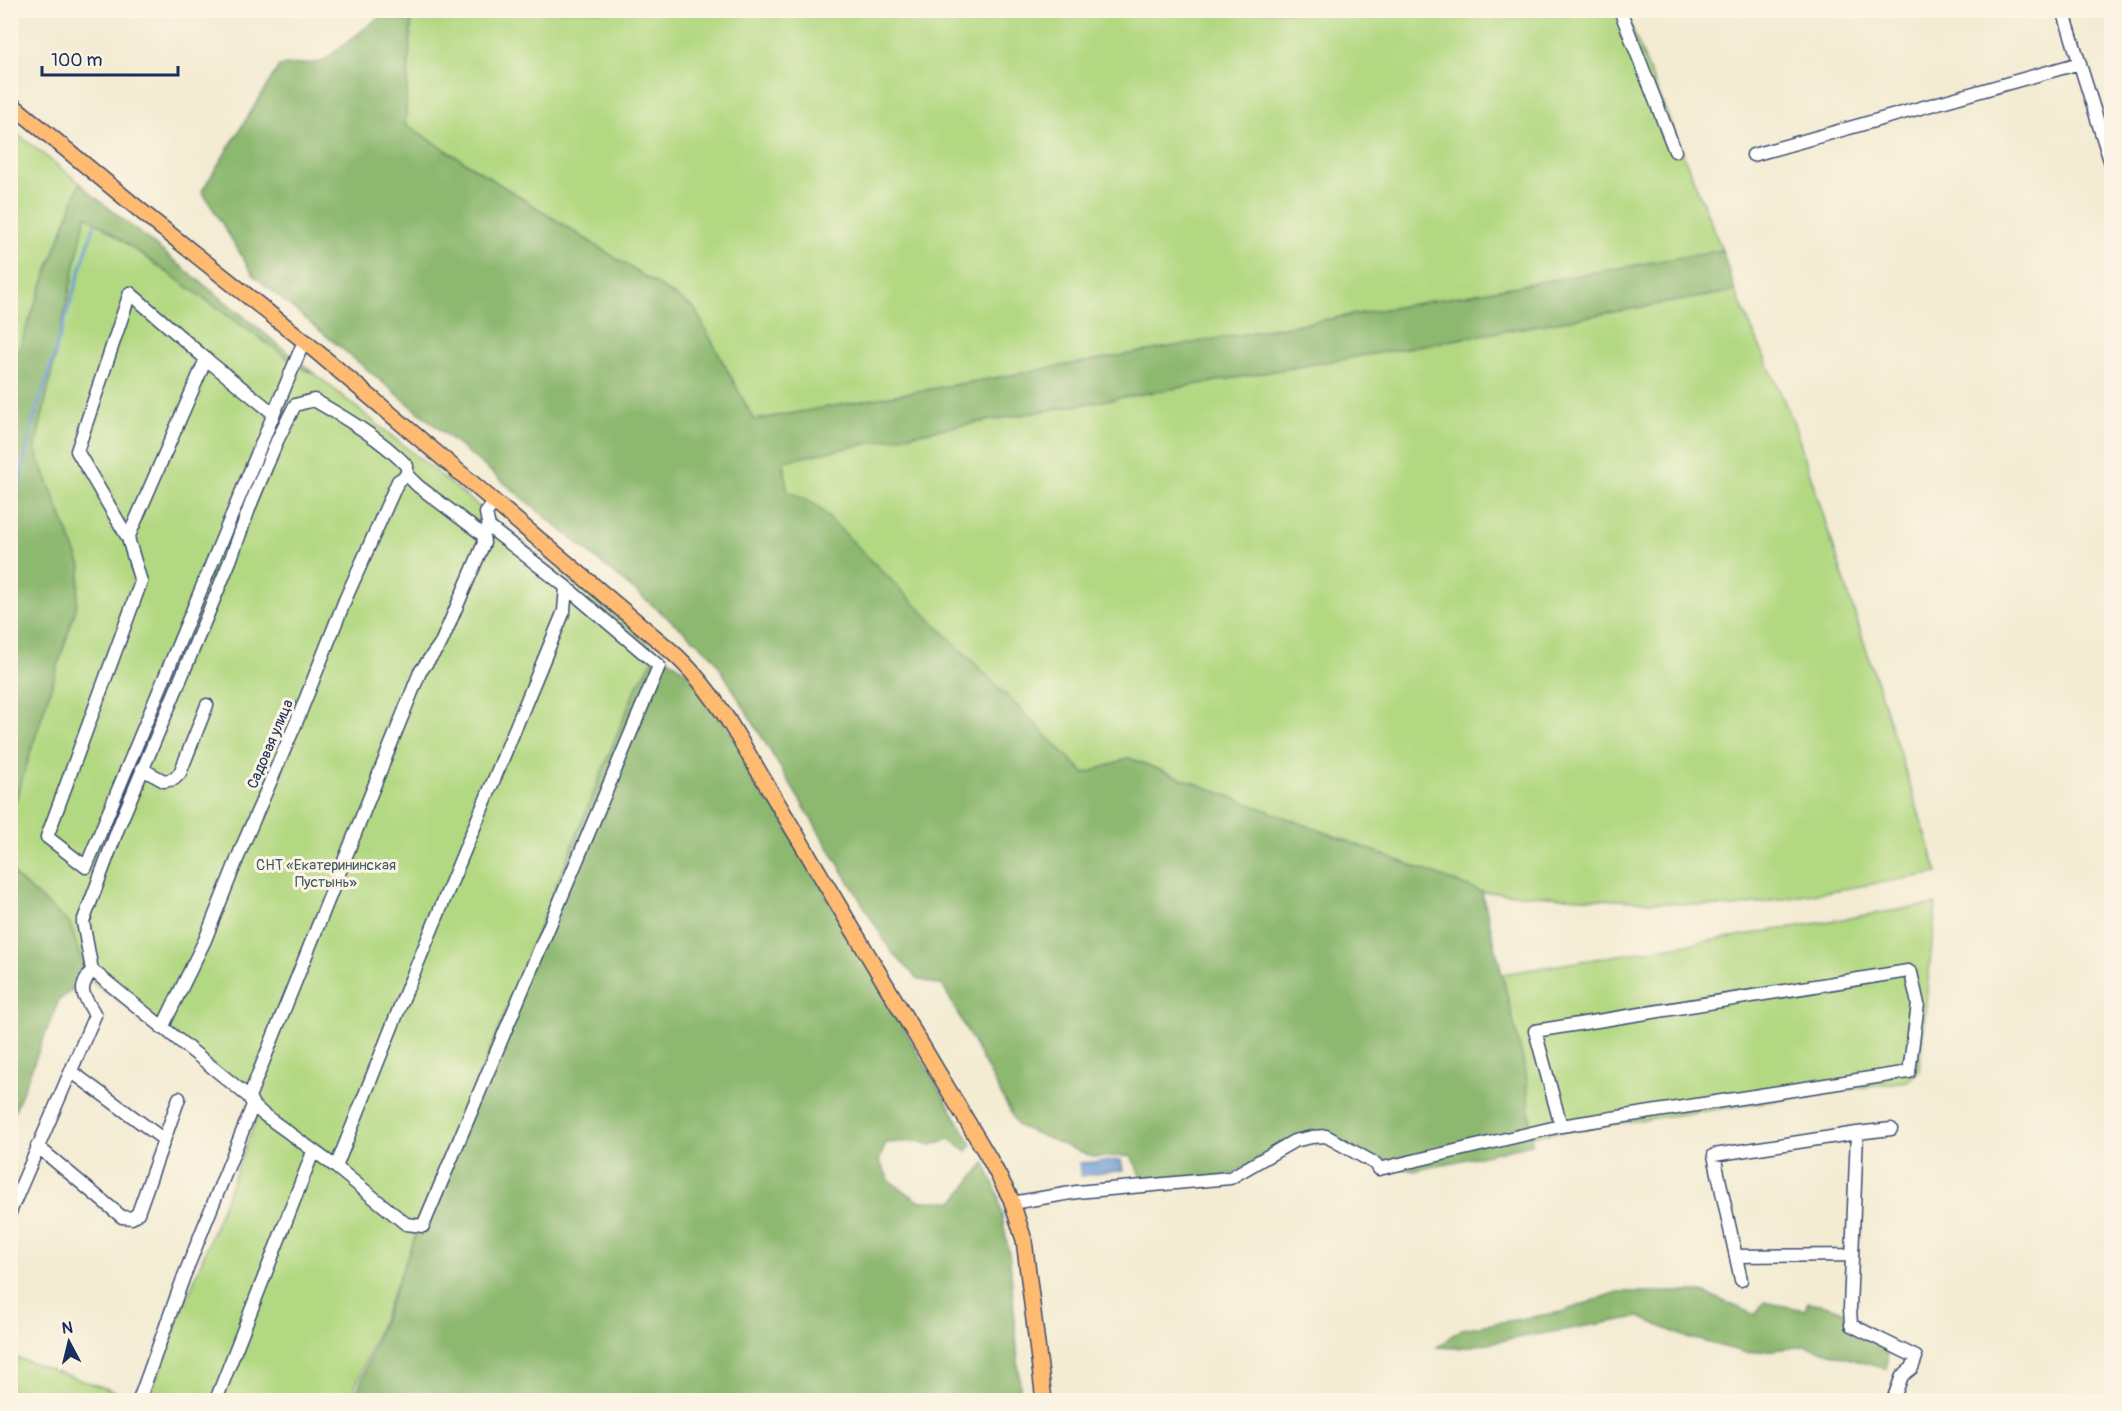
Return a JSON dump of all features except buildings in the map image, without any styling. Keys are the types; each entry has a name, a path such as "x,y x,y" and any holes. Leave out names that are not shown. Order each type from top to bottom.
{"main road":[{"path":"10,103 147,216 304,340 690,667 728,720 989,1158 1012,1203 1024,1240 1029,1268 1044,1401"}],"street":[{"path":"1620,10 1675,151"},
{"path":"2063,10 2112,167"},
{"path":"1753,155 2080,63"},
{"path":"273,413 130,293 77,451 128,538 141,582 46,837 86,867 304,340"},
{"path":"128,538 206,359"},
{"path":"659,666 566,587 418,486 407,475 407,466 396,454 350,420 314,400 295,405 277,441 230,561 142,769 83,922 92,970 313,1152 336,1167 406,1224 423,1226 659,666 657,660 662,644"},
{"name":"Садовая улица","path":"162,1028 205,940 388,502 398,481 407,475"},
{"path":"139,1401 251,1101 420,672 441,643 484,543 486,513 494,503"},
{"path":"336,1167 407,989 564,611 566,587"},
{"path":"142,769 164,781 174,779 180,773 207,705"},
{"path":"10,1212 95,1015 82,991 82,984 92,970"},
{"path":"1012,1203 1136,1185 1230,1178 1294,1141 1312,1137 1326,1136 1335,1140 1376,1164 1379,1169 1561,1126 1909,1072 1918,1004 1911,974 1908,971 1535,1031 1561,1126"},
{"path":"72,1072 164,1139"},
{"path":"37,1146 123,1217 132,1218 138,1213 179,1098"},
{"path":"1741,1280 1714,1155 1891,1129"},
{"path":"1857,1133 1851,1325 1916,1357 1912,1368 1902,1376 1893,1401"},
{"path":"216,1401 313,1152"},
{"path":"1736,1256 1852,1255"}],"green space":[{"path":"387,11 412,11 405,124 694,308 754,420 1722,250 1735,291 929,431 784,461 787,491 816,505 1085,774 1128,758 1482,892 1526,1073 1532,1144 1414,1171 1377,1162 1334,1139 1292,1141 1230,1175 1147,1187 1131,1156 1093,1157 1018,1126 943,986 918,979 891,951 714,658 254,276 202,191 279,66 322,62"},
{"path":"412,11 1625,11 1722,250 754,420 694,308 405,124"},
{"path":"11,129 80,183 11,370"},
{"path":"80,183 316,375 302,368 86,215 35,449 81,566 76,608 11,815 11,370"},
{"name":"СНТ «Екатерининская Пустынь»","path":"86,214 302,368 316,375 659,652 637,685 350,1400 148,1400 264,1099 87,979 70,924 16,877 11,869 10,815 76,608 81,566 35,449"},
{"path":"1735,291 1793,421 1938,873 1735,907 1482,892 1129,758 1085,774 816,505 787,491 784,460 929,431"},
{"path":"659,652 693,677 715,705 972,1145 967,1151 950,1139 931,1145 917,1141 886,1143 879,1161 890,1181 919,1201 954,1201 985,1163 998,1195 1010,1259 1021,1400 354,1400 410,1249 637,685"},
{"path":"11,869 16,877 70,924 87,979 59,1000 11,1120"},
{"path":"1936,904 1919,1071 1907,1081 1532,1136 1526,1073 1502,974"},
{"path":"1618,1292 1703,1292 1755,1315 1764,1302 1805,1310 1808,1302 1834,1308 1862,1323 1888,1351 1886,1369 1806,1346 1747,1353 1683,1336 1639,1317 1459,1348 1437,1347 1462,1329 1561,1312"},
{"path":"11,1356 140,1400 11,1400"}],"water":[{"path":"1121,1160 1123,1170 1081,1176 1079,1163"}],"waterway":[{"path":"10,531 31,429 95,223"}]}
